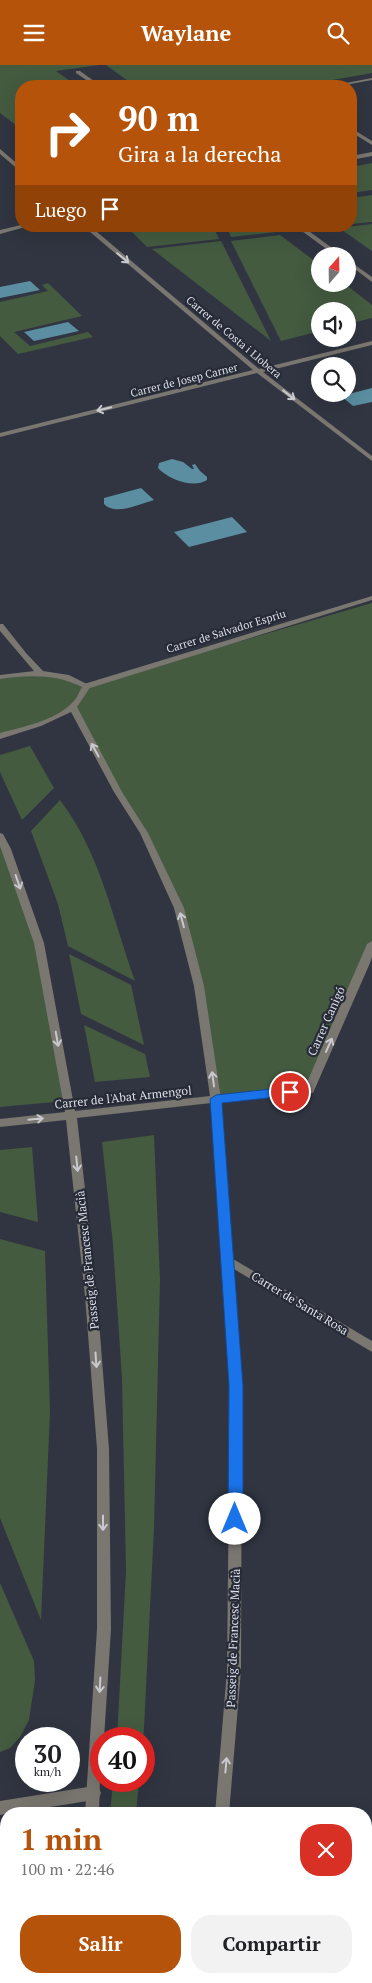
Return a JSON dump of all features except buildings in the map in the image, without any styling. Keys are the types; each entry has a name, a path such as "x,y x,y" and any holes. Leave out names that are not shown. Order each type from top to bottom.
{"street":[{"path":"78,72 89,80"},
{"path":"357,82 372,79"},
{"path":"357,134 372,143"},
{"path":"0,151 15,165"},
{"path":"357,157 372,154"},
{"path":"0,232 15,229"},
{"name":"Carrer de Costa i Llobera","path":"93,232 259,372 372,459"},
{"path":"306,232 327,247"},
{"path":"356,268 372,279"},
{"name":"Carrer de Josep Carner","path":"0,435 372,343"},
{"name":"Carrer de Salvador Espriu","path":"87,686 372,598"},
{"path":"0,626 40,673"},
{"path":"0,677 40,673 67,677 87,686 73,707 38,725 0,736"},
{"name":"Passeig de Francesc Macià","path":"73,707 118,792 144,833 179,908 199,986 216,1099 236,1386 234,1671 223,1807"},
{"name":"Passeig de Francesc Macià","path":"0,836 39,943 71,1115 91,1297 103,1449 104,1629 93,1807"},
{"name":"Carrer Canigó","path":"309,1090 369,964 372,944"},
{"name":"Carrer de l'Abat Armengol","path":"0,1123 309,1090"},
{"name":"Carrer de Santa Rosa","path":"228,1260 372,1347"},
{"path":"6,1807 94,1793"}],"green space":[{"path":"0,65 99,65 56,71 69,80 15,80 15,124 0,113"},
{"path":"106,65 372,65 372,73 333,80 127,80"},
{"path":"372,163 372,190 357,192 357,166"},
{"path":"372,195 372,222 357,223 357,197"},
{"path":"372,224 372,251 345,232 357,232 357,226"},
{"path":"132,232 216,232 219,239 147,247"},
{"path":"229,232 277,232 231,237"},
{"path":"280,235 311,258 311,293 356,293 372,305 372,318 356,322 356,302 311,302 311,333 281,341 231,241"},
{"path":"221,241 271,341 152,249"},
{"path":"48,283 82,316 14,332 30,346 88,332 93,337 18,354 0,336 0,302 48,291 42,285"},
{"path":"372,603 372,944 309,1090 216,1099 179,908 144,833 73,707 38,725 0,736 0,677 40,673 87,686"},
{"path":"30,746 54,788 22,820 0,772 0,755"},
{"path":"60,800 74,820 96,864 135,981 68,946 58,904 31,831"},
{"path":"0,835 42,945 65,1101 0,1107"},
{"path":"69,954 131,985 144,1045 81,1014"},
{"path":"84,1025 145,1054 150,1077 95,1082"},
{"path":"154,1135 160,1280 154,1528 144,1727 118,1727 126,1571 122,1378 113,1244 102,1142"},
{"path":"32,1147 38,1222 0,1212 0,1150"},
{"path":"0,1239 45,1251 50,1412 41,1620 0,1518"},
{"path":"0,1583 34,1661 35,1680 29,1720 25,1727 15,1727 15,1742 10,1748 0,1752"},
{"path":"112,1792 138,1792 137,1807 111,1807"}],"water":[{"path":"30,281 40,290 0,298 0,287"},
{"path":"68,322 79,331 34,341 24,332"},
{"path":"372,388 372,402 353,406 348,402 356,402 356,392"},
{"path":"172,459 183,462 192,469 194,469 192,465 195,464 207,477 207,480 201,483 188,483 168,476 158,468 159,463"},
{"path":"141,488 154,500 121,509 114,509 104,504 104,498"},
{"path":"232,517 247,532 189,547 174,532"}],"route":[{"path":"235,1519 236,1386 216,1099 290,1092"}]}
